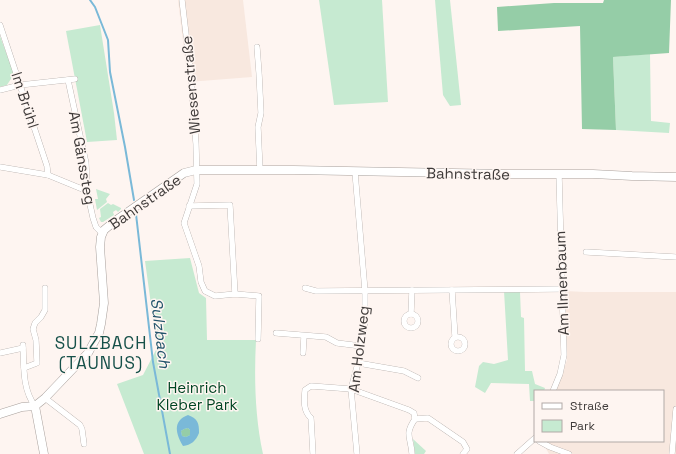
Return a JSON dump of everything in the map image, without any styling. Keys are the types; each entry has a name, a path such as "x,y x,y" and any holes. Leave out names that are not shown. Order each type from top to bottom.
{"street":[{"name":"Wiesenstraße","path":"182,0 191,77 196,144 197,184 184,223 200,270 202,285 208,293 215,296 235,294 259,296 258,339"},
{"name":"Im Brühl","path":"0,25 47,166 48,175"},
{"path":"257,47 260,73 261,113 258,127 260,170"},
{"path":"0,90 20,85 75,79"},
{"name":"Am Gänssteg","path":"68,80 86,163 87,191 96,227 102,233"},
{"path":"0,167 48,175 87,191"},
{"name":"Bahnstraße","path":"102,233 107,227 174,179 184,173 196,170 676,176"},
{"name":"Am Holzweg","path":"355,172 365,291 365,322 358,363 351,389 357,454"},
{"name":"Am Ilmenbaum","path":"553,390 560,374 564,355 559,174"},
{"path":"189,206 230,205 235,294"},
{"path":"0,414 22,407 35,406 45,398 84,358 94,344 99,333 104,303 100,247 102,233"},
{"path":"586,252 676,257"},
{"path":"24,368 38,363 36,340 33,329 35,323 46,310 45,288"},
{"name":"Am Holzweg","path":"306,288 316,291 365,291"},
{"path":"365,291 562,289"},
{"path":"411,314 412,290"},
{"path":"452,290 455,337"},
{"path":"276,333 326,337 337,343 361,346"},
{"path":"303,353 304,336"},
{"path":"0,353 23,346 24,376 28,397 35,406 44,454"},
{"path":"358,363 404,371 418,378"},
{"path":"313,454 311,418 306,414 304,400 305,390 311,386 351,389 414,413 415,419 409,427 408,433 412,454"},
{"path":"45,398 80,425 84,444"},
{"path":"673,453 676,409"},
{"path":"415,419 428,418 463,442 467,449 463,454"},
{"path":"517,454 534,440"},
{"path":"541,442 569,454"}],"shaded area":[{"path":"178,0 243,0 252,77 188,82"},
{"path":"565,291 676,292 676,454 549,454 543,442 664,442 664,390 556,390 567,360"}],"green space":[{"path":"319,0 382,0 388,102 334,105"},
{"path":"435,0 450,0 461,105 450,106 443,95"},
{"path":"604,0 671,0 669,53 613,57 616,130 582,129 580,26 498,31 497,7 554,3 603,3"},
{"path":"100,25 117,140 87,142 66,31"},
{"path":"0,36 14,74 7,85 0,87"},
{"path":"650,54 651,121 670,123 669,133 616,130 613,57"},
{"path":"96,189 110,194 106,199 107,202 97,210 95,199 98,199"},
{"path":"108,203 121,209 118,212 116,210 113,212 114,215 101,222 99,218 101,217 100,209"},
{"name":"Heinrich Kleber Park","path":"190,258 199,293 206,298 207,340 256,340 256,397 258,426 263,454 144,454 117,384 143,375 157,348 145,261"},
{"path":"504,291 520,292 521,317 524,318 525,371 532,371 535,384 545,388 544,390 534,390 534,401 530,401 529,384 491,383 485,393 475,387 479,366 483,362 494,364 508,360"},
{"path":"188,428 190,430 190,435 186,437 182,436 181,431"},
{"path":"413,439 426,451 424,454 415,454"}],"water":[{"path":"188,415 194,418 198,424 199,433 193,442 183,446 177,432 177,428 179,421","holes":["188,428 190,430 190,435 186,437 182,436 181,431"]}],"waterway":[{"name":"Sulzbach","path":"90,0 95,7 108,40 110,72 134,200"},
{"name":"Sulzbach","path":"136,214 153,362 170,454"}],"district":[{"name":"SULZBACH (TAUNUS)","path":"101,353"}]}
